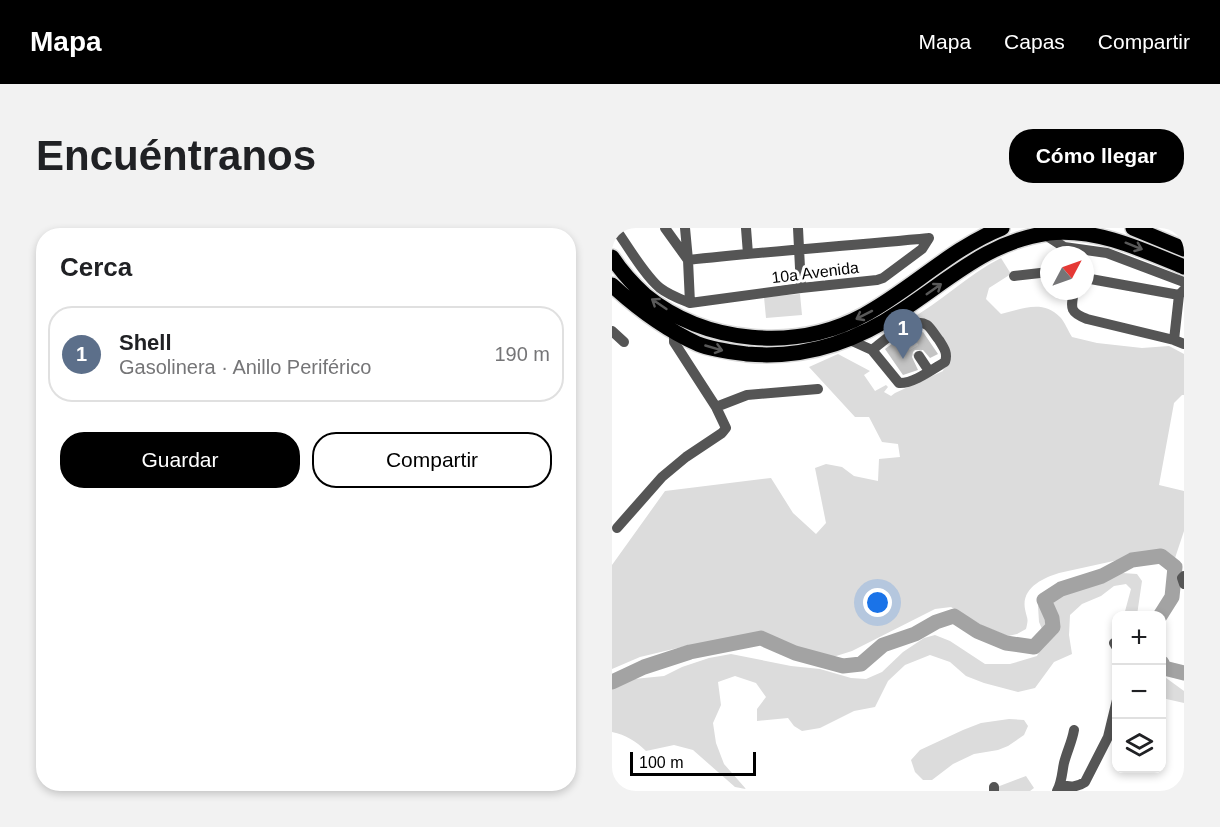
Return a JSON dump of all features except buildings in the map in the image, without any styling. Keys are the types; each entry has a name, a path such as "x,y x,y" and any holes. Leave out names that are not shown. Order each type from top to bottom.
{"highway":[{"path":"612,257 646,296 688,321 712,330 736,335 791,338 841,326 860,317 885,303 961,248 1002,228"},
{"path":"1133,228 1184,249"},
{"path":"612,285 635,306 674,332 700,344 728,352 764,356 796,354 831,346 901,323 986,253 1011,242 1044,234 1097,235 1126,243 1184,267"}],"street":[{"path":"615,228 652,281 662,289 690,303 685,228"},
{"path":"665,228 688,260"},
{"path":"746,228 748,254"},
{"path":"798,228 801,288"},
{"path":"688,260 800,250 928,233"},
{"name":"10a Avenida","path":"690,303 877,280 922,249 927,244 928,233"},
{"path":"1044,234 1064,247 1107,254 1184,282"},
{"path":"1014,276 1040,273"},
{"path":"1072,300 1071,307 1078,316 1179,342 1181,292 1094,279"},
{"path":"901,323 909,339"},
{"path":"850,340 872,350 899,383 909,382 945,362 947,355 928,326 921,323 901,323 872,350"},
{"path":"612,331 624,342"},
{"path":"617,528 662,477 686,457 722,434 726,428 716,407 674,342 674,332"},
{"path":"919,356 929,371"},
{"path":"716,407 747,395 818,389"},
{"path":"1184,576 1182,578 1184,584"},
{"path":"1074,730 1059,788 1080,786 1085,782 1108,737 1112,718"}],"shaded area":[{"path":"1001,258 1011,274 989,288 986,299 1001,314 1024,308 1046,308 1060,317 1072,337 1097,343 1142,348 1169,346 1184,354 1184,395 1174,403 1159,485 1184,491 1184,531 1172,567 1165,557 1150,553 1059,573 1046,578 1034,585 1026,595 1025,609 1028,620 1026,629 1008,636 983,626 951,607 935,609 852,651 833,657 814,658 771,637 749,637 686,646 640,657 612,669 612,565 665,491 771,478 793,513 816,534 826,523 815,468 826,464 842,467 854,476 878,481 879,459 900,457 898,444 882,442 869,417 855,417 809,367 838,354 870,371 864,375 875,391 886,385 888,387 884,392 891,396 943,371 947,356 924,323 907,321"},
{"path":"800,294 802,315 766,318 764,297"},
{"path":"1122,573 1137,574 1142,581 1138,611 1125,611 1131,589 1126,584 1114,586 1101,596 1082,604 1070,615 1069,635 1072,654 1054,662 1035,688 1018,692 984,683 966,676 950,662 930,655 905,665 888,681 875,707 854,711 820,728 802,731 788,718 757,721 757,709 766,697 756,683 735,676 718,682 721,705 713,723 716,743 724,764 746,789 735,787 693,750 674,745 646,751 630,739 612,732 612,687 634,679 664,676 709,658 731,654 866,679 882,672 903,652 924,638 935,635 950,641 985,664 1010,664 1037,656 1046,638 1039,622 1038,606 1051,592 1063,586"},
{"path":"1166,678 1184,691 1184,703 1166,699"},
{"path":"1009,719 1024,720 1028,726 1024,735 1008,746 974,754 953,764 932,780 923,780 915,772 911,760 920,750 981,723"},
{"path":"1026,776 1034,788 1030,791 996,791 997,787"}],"waterway":[{"path":"612,682 644,667 690,652 761,638 795,653 843,666 861,664 883,645 915,634 936,622 954,616 977,631 1006,643 1034,647 1053,627 1052,618 1044,600 1061,589 1102,576 1132,560 1161,556 1175,567 1172,597 1163,611"},
{"path":"1163,665 1164,668 1184,673"}],"tunnel":[{"path":"909,339 919,356"}],"place":[{"name":"Shell","path":"903,359"}]}
